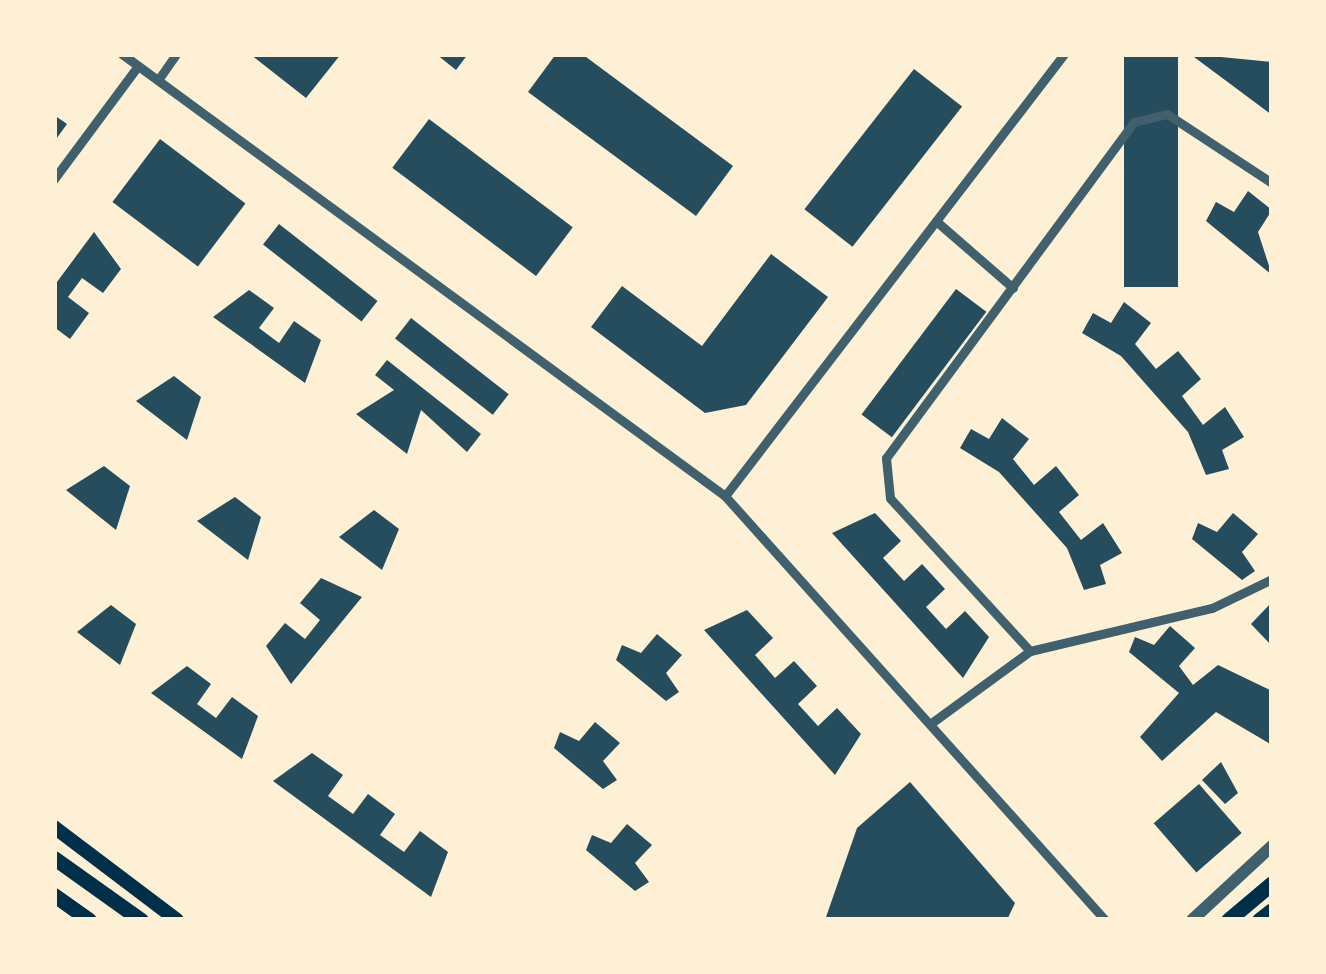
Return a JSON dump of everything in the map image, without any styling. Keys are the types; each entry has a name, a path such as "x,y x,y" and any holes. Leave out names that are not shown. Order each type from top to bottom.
{"main road":[{"path":"54,827 177,920"},
{"path":"54,857 141,920"},
{"path":"1228,920 1272,883"},
{"path":"54,895 88,920"},
{"path":"1259,920 1272,910"}],"street":[{"path":"122,54 725,496 1105,920"},
{"path":"158,80 176,54"},
{"path":"725,496 1064,54"},
{"path":"54,179 138,66"},
{"path":"1030,651 880,476 1134,122 1168,115 1272,183"},
{"path":"936,221 1013,288"},
{"path":"930,724 1030,651 1212,608 1272,579"},
{"path":"1192,920 1272,846"}],"building":[{"path":"250,54 341,54 306,98"},
{"path":"436,54 468,54 456,70"},
{"path":"556,54 582,54 733,166 696,216 528,92"},
{"path":"1124,54 1178,54 1178,287 1124,287"},
{"path":"1190,54 1272,62 1272,115"},
{"path":"914,69 962,107 852,247 804,209"},
{"path":"54,115 67,124 54,142"},
{"path":"429,119 573,227 536,276 392,168"},
{"path":"160,139 245,203 198,266 112,202"},
{"path":"1248,191 1272,210 1258,232 1272,275 1206,221 1216,202 1234,212"},
{"path":"279,224 378,301 361,321 263,244"},
{"path":"94,232 121,269 103,293 82,278 68,297 89,313 70,339 54,327 54,286"},
{"path":"771,254 828,297 746,405 705,413 591,327 622,286 702,346"},
{"path":"956,289 986,312 892,437 862,414"},
{"path":"249,290 274,308 259,328 279,343 294,321 321,340 305,383 213,317"},
{"path":"1124,302 1151,323 1135,344 1156,369 1178,351 1201,379 1182,396 1203,425 1225,407 1244,437 1222,450 1229,469 1206,475 1188,432 1121,356 1082,333 1093,313 1111,323"},
{"path":"411,318 509,394 493,415 395,338"},
{"path":"387,360 481,434 467,452 421,410 407,454 356,414 394,390 375,375"},
{"path":"174,376 201,397 187,440 136,401"},
{"path":"1002,418 1029,439 1013,459 1034,485 1056,466 1079,495 1059,512 1081,540 1103,523 1122,553 1100,565 1106,584 1084,590 1067,548 999,472 960,448 971,429 989,439"},
{"path":"104,466 130,486 116,530 66,490"},
{"path":"235,497 261,517 248,560 197,521"},
{"path":"374,510 399,529 382,570 339,537"},
{"path":"875,513 901,541 883,558 904,581 922,564 945,589 926,607 946,629 965,611 989,637 963,678 832,533"},
{"path":"1233,513 1258,534 1242,552 1255,571 1242,580 1192,539 1198,523 1217,532"},
{"path":"321,578 362,597 291,684 266,646 285,623 305,639 320,620 300,603"},
{"path":"1272,602 1272,646 1251,624"},
{"path":"111,605 136,624 120,665 77,632"},
{"path":"747,610 773,638 755,655 775,678 794,661 817,686 798,704 818,726 837,708 861,734 835,775 704,630"},
{"path":"1170,626 1195,648 1179,666 1193,685 1218,665 1272,691 1272,745 1216,712 1162,761 1140,737 1179,693 1129,652 1135,637 1154,645"},
{"path":"657,634 682,655 666,673 679,692 666,701 616,660 622,645 641,653"},
{"path":"187,666 211,684 197,704 216,718 232,697 258,716 242,759 151,693"},
{"path":"595,722 620,743 603,761 617,780 603,789 554,748 560,732 579,741"},
{"path":"312,753 343,775 328,796 353,814 368,794 395,814 380,835 404,852 420,831 448,852 431,897 273,781"},
{"path":"1221,762 1238,793 1225,804 1202,780"},
{"path":"910,782 1015,903 1007,920 825,920 857,828"},
{"path":"1199,784 1242,833 1196,872 1154,823"},
{"path":"627,824 652,845 635,863 649,882 635,891 586,850 592,835 611,843"}]}
